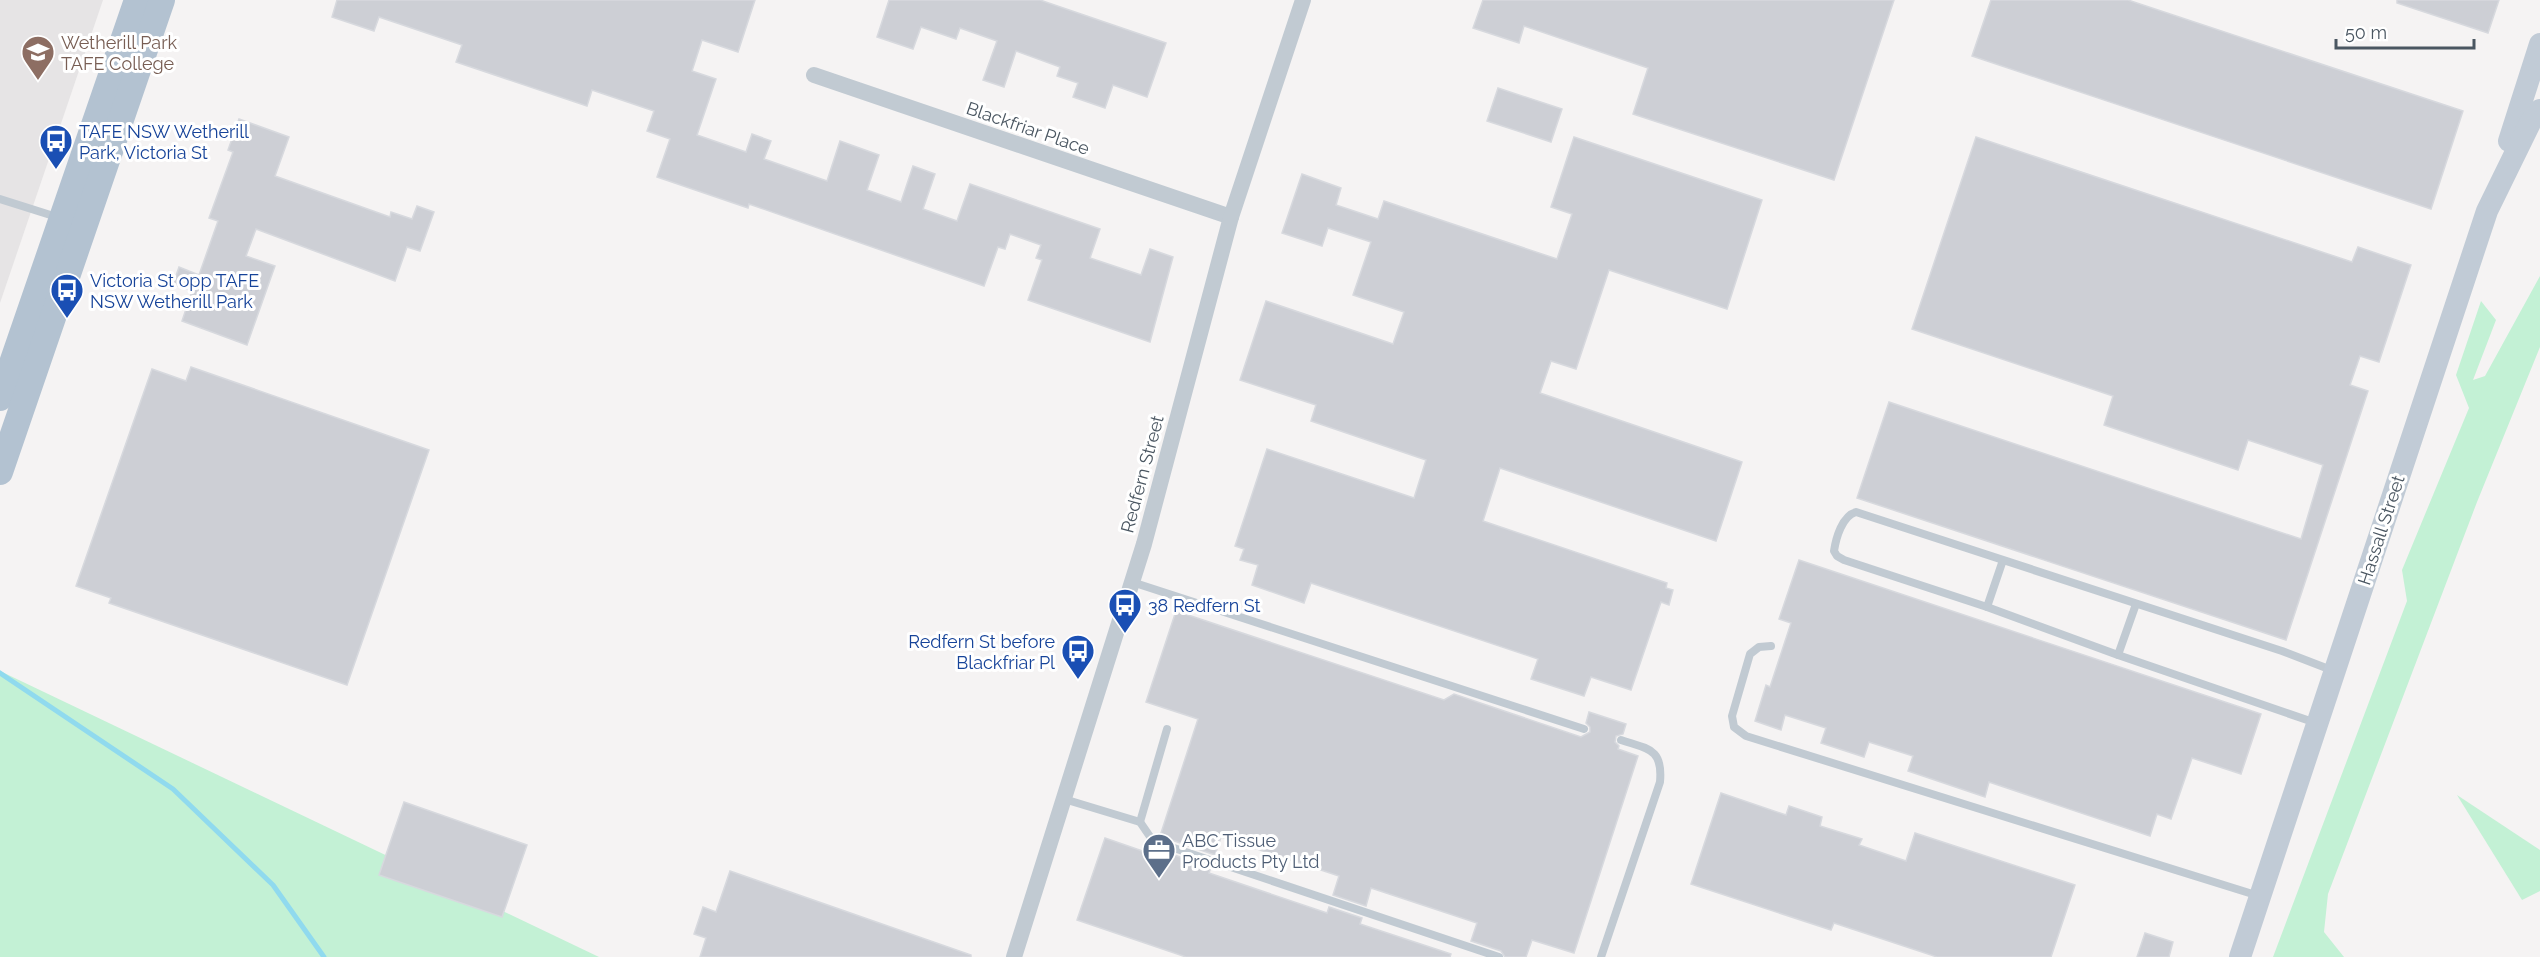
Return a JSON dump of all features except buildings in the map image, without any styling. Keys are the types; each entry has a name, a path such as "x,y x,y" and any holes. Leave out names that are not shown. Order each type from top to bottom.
{"main road":[{"path":"0,398 137,0"},
{"path":"0,472 162,0"},
{"path":"2487,211 2540,44"},
{"name":"Hassall Street","path":"2240,957 2487,211 2537,116"}],"street":[{"name":"Redfern Street","path":"1014,957 1132,582 1231,217 1303,0"},
{"name":"Blackfriar Place","path":"814,75 1231,217"}],"lane":[{"path":"0,199 62,219"},
{"path":"2317,723 1844,560 1834,551 1836,542 1846,519 1850,514 1856,512 2282,651 2334,671"},
{"path":"1987,608 2003,560"},
{"path":"1132,582 1584,729"},
{"path":"2118,655 2136,604"},
{"path":"1771,646 1760,647 1750,654 1732,716 1734,727 1746,736 2260,896"},
{"path":"1140,822 1167,729"},
{"path":"1601,957 1660,782 1661,768 1656,754 1651,750 1621,740"},
{"path":"1064,799 1140,822 1153,841 1499,957"}],"shaded area":[{"name":"Wetherill Park TAFE College","path":"0,0 103,0 0,303"}],"green space":[{"path":"2540,276 2540,347 2477,502 2328,894 2324,932 2344,957 2273,957 2407,601 2402,570 2469,408 2456,375 2481,301 2496,320 2473,380 2485,376"},
{"path":"0,671 599,957 0,957"},
{"path":"2457,795 2540,850 2540,891 2522,900"}],"waterway":[{"path":"0,673 173,789 273,885 324,957"}],"place":[{"name":"Wetherill Park TAFE College","path":"38,81"},
{"name":"TAFE NSW Wetherill Park, Victoria St","path":"56,170"},
{"name":"Victoria St opp TAFE NSW Wetherill Park","path":"67,319"},
{"name":"38 Redfern St","path":"1125,634"},
{"name":"Redfern St before Blackfriar Pl","path":"1078,680"},
{"name":"ABC Tissue Products Pty Ltd","path":"1159,879"}]}
